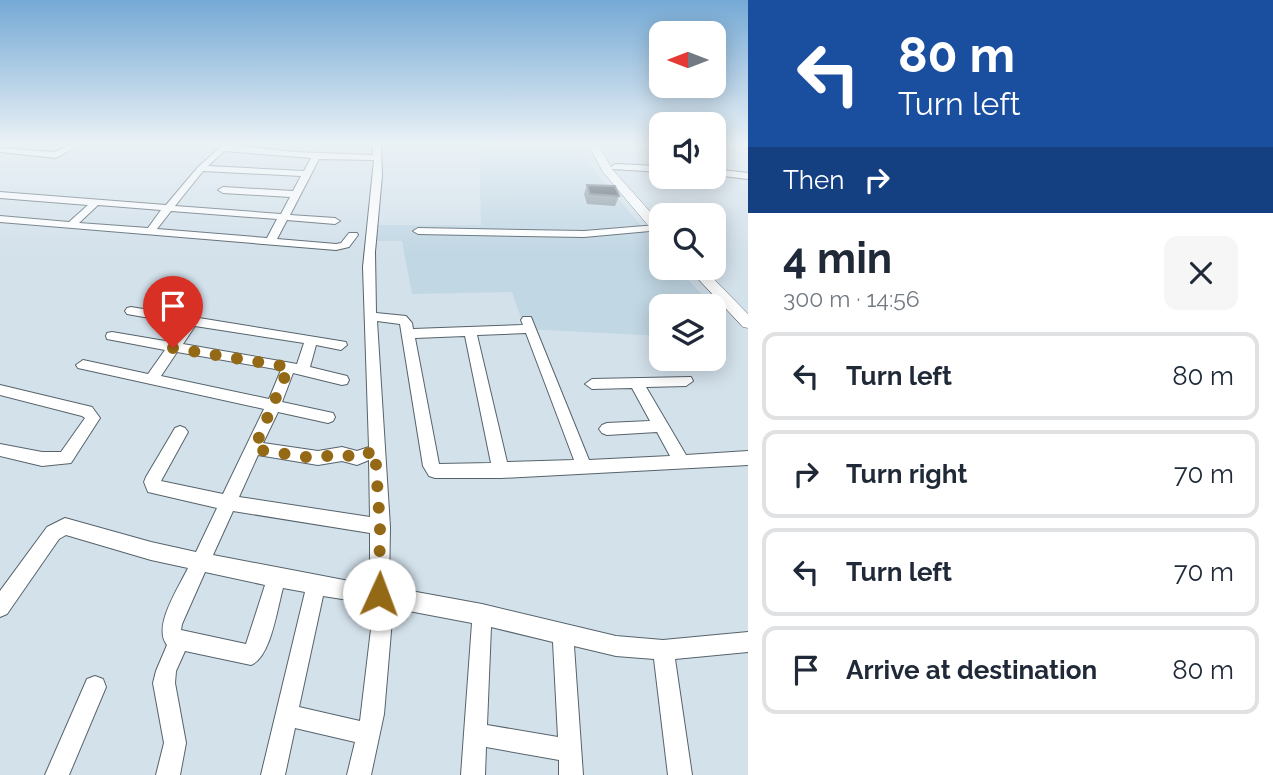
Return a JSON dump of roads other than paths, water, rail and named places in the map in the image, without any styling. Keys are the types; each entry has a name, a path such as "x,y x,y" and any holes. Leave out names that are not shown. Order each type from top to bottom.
{"main road":[{"path":"616,180 649,215"},
{"path":"625,180 649,212"},
{"path":"707,280 748,323"},
{"path":"722,280 748,307"}],"street":[{"path":"150,232 192,180"},
{"path":"208,211 230,180"},
{"path":"271,241 302,180"},
{"path":"359,775 370,734 382,595 369,263 376,180"},
{"path":"223,190 295,194"},
{"path":"0,195 335,221"},
{"path":"71,225 96,202"},
{"path":"0,219 342,246 353,236"},
{"path":"418,231 584,234 649,228"},
{"path":"131,311 341,345"},
{"path":"371,317 404,320 431,466 435,471 501,471 748,458"},
{"path":"152,379 192,321"},
{"path":"408,334 470,331 528,324 584,467"},
{"path":"470,331 501,471"},
{"path":"112,336 295,368 342,380"},
{"path":"276,578 257,646 251,656 174,638 170,630 201,561 274,406 311,341"},
{"path":"83,365 328,417"},
{"path":"592,384 686,381"},
{"path":"636,382 681,461"},
{"path":"0,390 87,411 93,418 65,458 42,459 0,450"},
{"path":"607,429 661,426"},
{"path":"180,432 152,486 228,503 380,527"},
{"path":"254,449 318,458 342,454 358,458 375,450"},
{"path":"0,607 53,533 61,527 276,578 482,614 616,646 663,650 748,642"},
{"path":"273,775 316,584"},
{"path":"473,775 482,614"},
{"path":"564,635 571,775"},
{"path":"168,775 175,743 164,683 166,671 180,639"},
{"path":"663,650 680,775"},
{"path":"57,775 95,687"},
{"path":"286,715 370,734"},
{"path":"474,734 570,751"}]}
